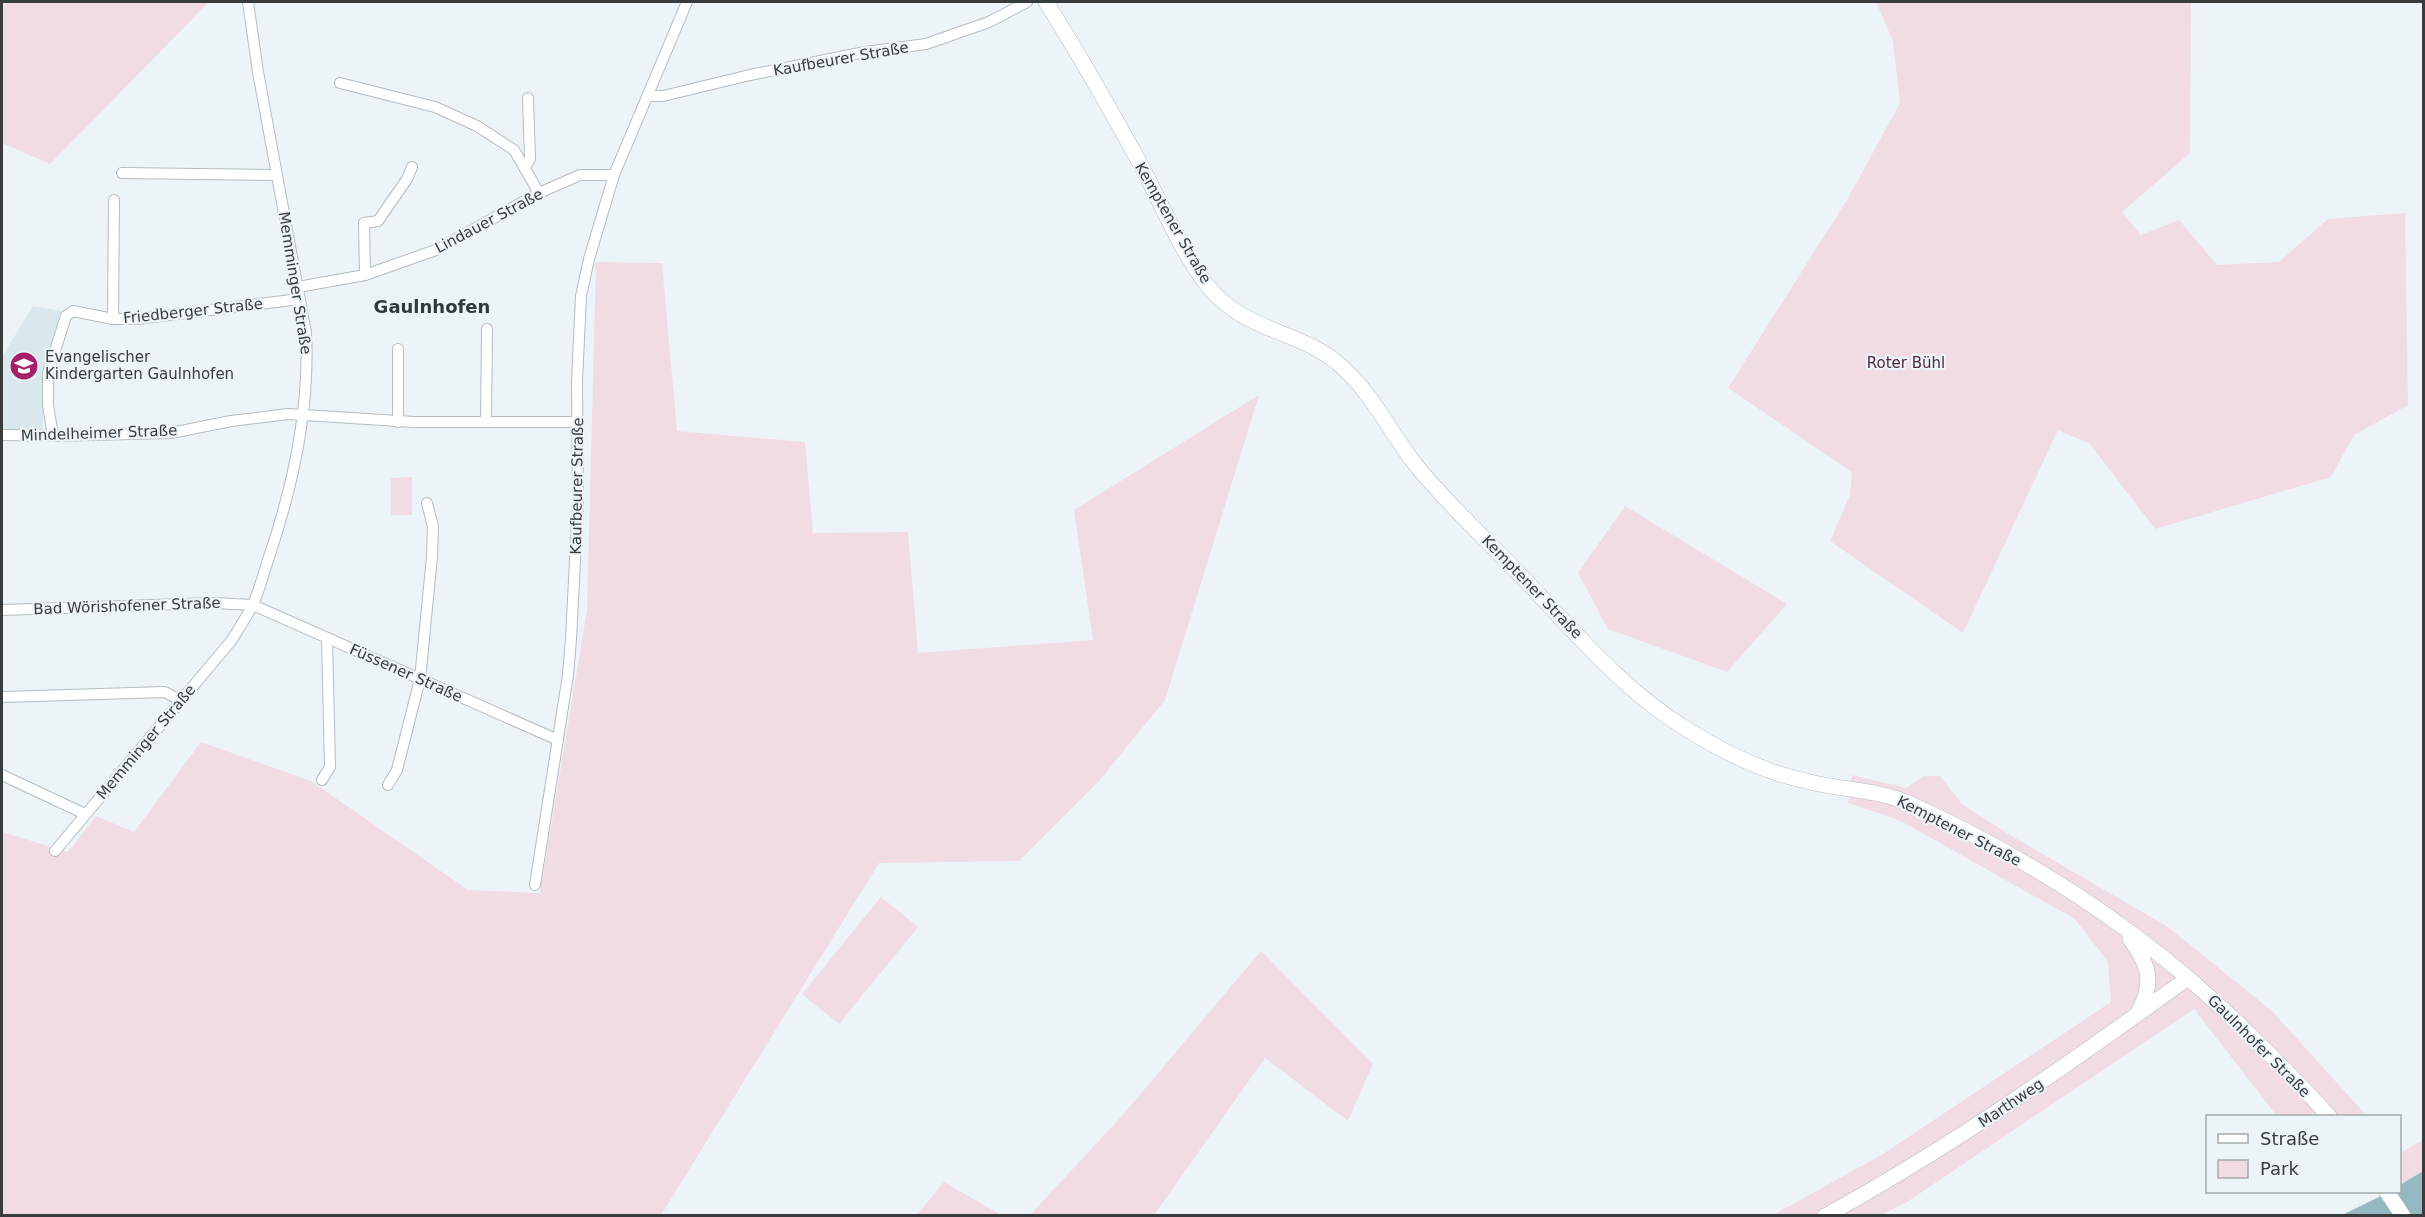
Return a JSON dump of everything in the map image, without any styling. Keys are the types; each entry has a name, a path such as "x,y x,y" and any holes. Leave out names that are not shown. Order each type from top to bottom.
{"street":[{"name":"Memminger Straße","path":"55,851 231,641 253,604 285,509 303,415 308,372 306,333 258,72 248,2"},
{"name":"Kaufbeurer Straße","path":"535,885 571,639 577,520 579,422 577,382 581,296 614,175 687,2"},
{"name":"Kaufbeurer Straße","path":"649,96 663,96 750,75 865,52 926,44 988,22 1027,2"},
{"name":"Kemptener Straße","path":"1046,2 1111,110 1194,266 1216,295 1248,320 1319,350 1347,370 1362,387 1425,475 1564,621 1636,692 1683,728 1748,761 1800,780 1880,793 1914,806 2028,866 2120,925 2187,978"},
{"path":"340,83 435,107 458,116 514,150 538,194"},
{"path":"525,167 530,159 528,98"},
{"path":"365,275 364,224 378,221 407,179 412,167"},
{"path":"122,173 277,175"},
{"name":"Lindauer Straße","path":"298,287 365,275 436,250 538,194 580,175 614,175"},
{"path":"113,319 114,200"},
{"name":"Friedberger Straße","path":"53,436 48,405 48,373 66,316 73,311 113,319 137,319 300,299"},
{"path":"486,422 487,329"},
{"path":"398,349 398,422"},
{"name":"Mindelheimer Straße","path":"2,435 171,433 231,421 288,414 398,422 579,422"},
{"path":"387,785 396,770 420,679 433,527 427,503"},
{"name":"Bad Wörishofener Straße","path":"2,610 214,603 253,604"},
{"name":"Füssener Straße","path":"253,604 558,740"},
{"path":"322,780 330,767 327,638"},
{"path":"2,697 165,692 181,701"},
{"path":"2,775 85,814"},
{"path":"2120,925 2142,956 2149,974 2147,991 2138,1014"},
{"name":"Marthweg","path":"1825,1215 1918,1163 1974,1128 2187,978"},
{"name":"Gaulnhofer Straße","path":"2187,978 2249,1034 2328,1115"},
{"path":"2388,1193 2403,1215"}],"shaded area":[{"name":"Evangelischer Kindergarten Gaulnhofen","path":"33,306 61,311 43,376 43,430 2,431 2,357"}],"green space":[{"path":"2,2 209,2 50,164 2,143"},
{"name":"Roter Bühl","path":"1876,2 2191,2 2190,153 2122,212 2141,235 2179,220 2217,265 2279,262 2328,219 2405,213 2408,405 2354,435 2331,477 2155,529 2090,444 2058,430 1963,633 1830,541 1850,495 1852,472 1728,388 1847,200 1900,103 1893,41"},
{"path":"596,262 662,263 677,431 805,442 813,533 908,532 918,653 1093,640 1074,510 1259,395 1165,700 1099,781 1019,861 879,863 661,1215 2,1215 2,832 68,852 96,816 134,832 201,742 311,781 468,890 540,893 587,610"},
{"path":"412,477 412,515 391,515 391,478"},
{"path":"1625,506 1787,604 1727,672 1608,629 1578,573"},
{"path":"1852,775 1906,788 1924,776 1940,776 1962,804 2010,835 2168,927 2272,1011 2366,1115 2276,1115 2194,1009 1907,1202 1881,1215 1771,1216 1883,1154 2111,1002 2108,962 2075,919 1899,820 1848,803"},
{"path":"881,897 918,927 839,1024 802,994"},
{"path":"1261,951 1373,1064 1348,1121 1265,1058 1154,1215 1030,1215 1121,1117"},
{"path":"2423,1140 2423,1171 2401,1184 2401,1152"},
{"path":"944,1182 1001,1215 917,1215"}],"water":[{"path":"2423,1171 2423,1215 2340,1216 2387,1193 2401,1193 2401,1184"}],"place":[{"name":"Evangelischer Kindergarten Gaulnhofen","path":"24,366"}],"district":[{"name":"Gaulnhofen","path":"432,306"}]}
